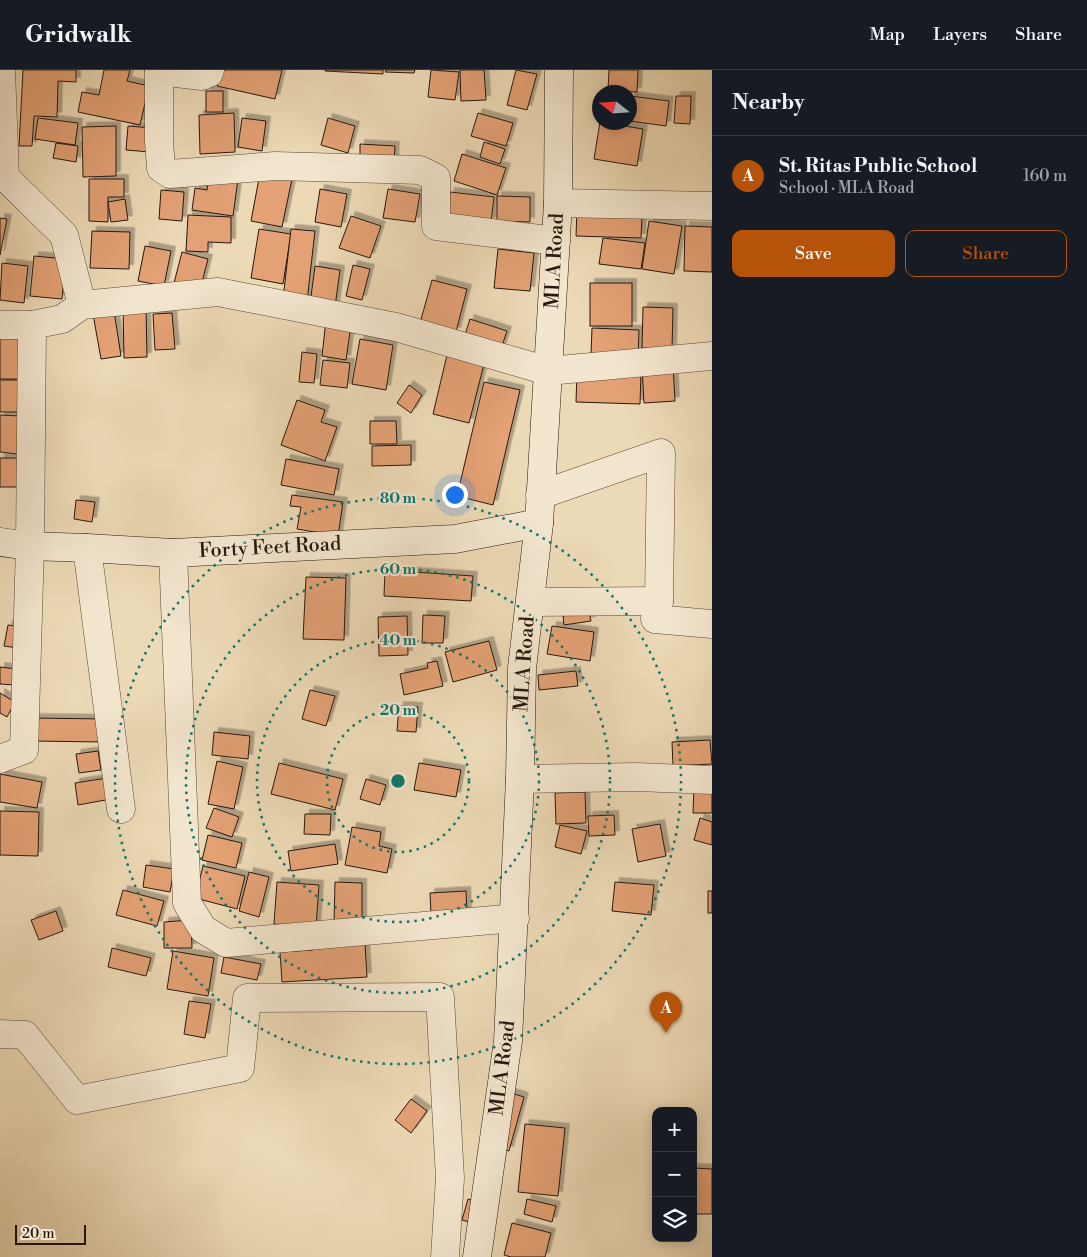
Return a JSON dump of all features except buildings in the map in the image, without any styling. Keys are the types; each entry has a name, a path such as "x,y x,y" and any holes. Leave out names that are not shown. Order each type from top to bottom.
{"street":[{"path":"1,70 2,178 64,235 82,305"},
{"path":"210,70 209,73 202,76 159,70 159,140 162,168 170,174 275,166 420,170 436,178 436,226 556,241"},
{"name":"MLA Road","path":"477,1257 508,1041 515,918 522,668 539,523 558,203 560,70"},
{"path":"558,203 712,206"},
{"path":"0,325 32,325 62,319 82,305 218,292 396,327 548,371 712,356"},
{"path":"0,759 24,750 30,546 32,325"},
{"path":"540,495 661,453 659,601 655,620 712,624"},
{"name":"Forty Feet Road","path":"0,542 30,546 173,554 455,539 539,523"},
{"path":"87,548 121,809"},
{"path":"173,554 187,903 203,929 226,942 515,918"},
{"path":"530,602 659,601"},
{"path":"520,779 638,776 712,780"},
{"path":"0,1034 25,1035 76,1100 240,1068 247,998 440,997 450,1178 444,1257"}],"place":[{"name":"St. Ritas Public School","path":"666,1033"}]}
